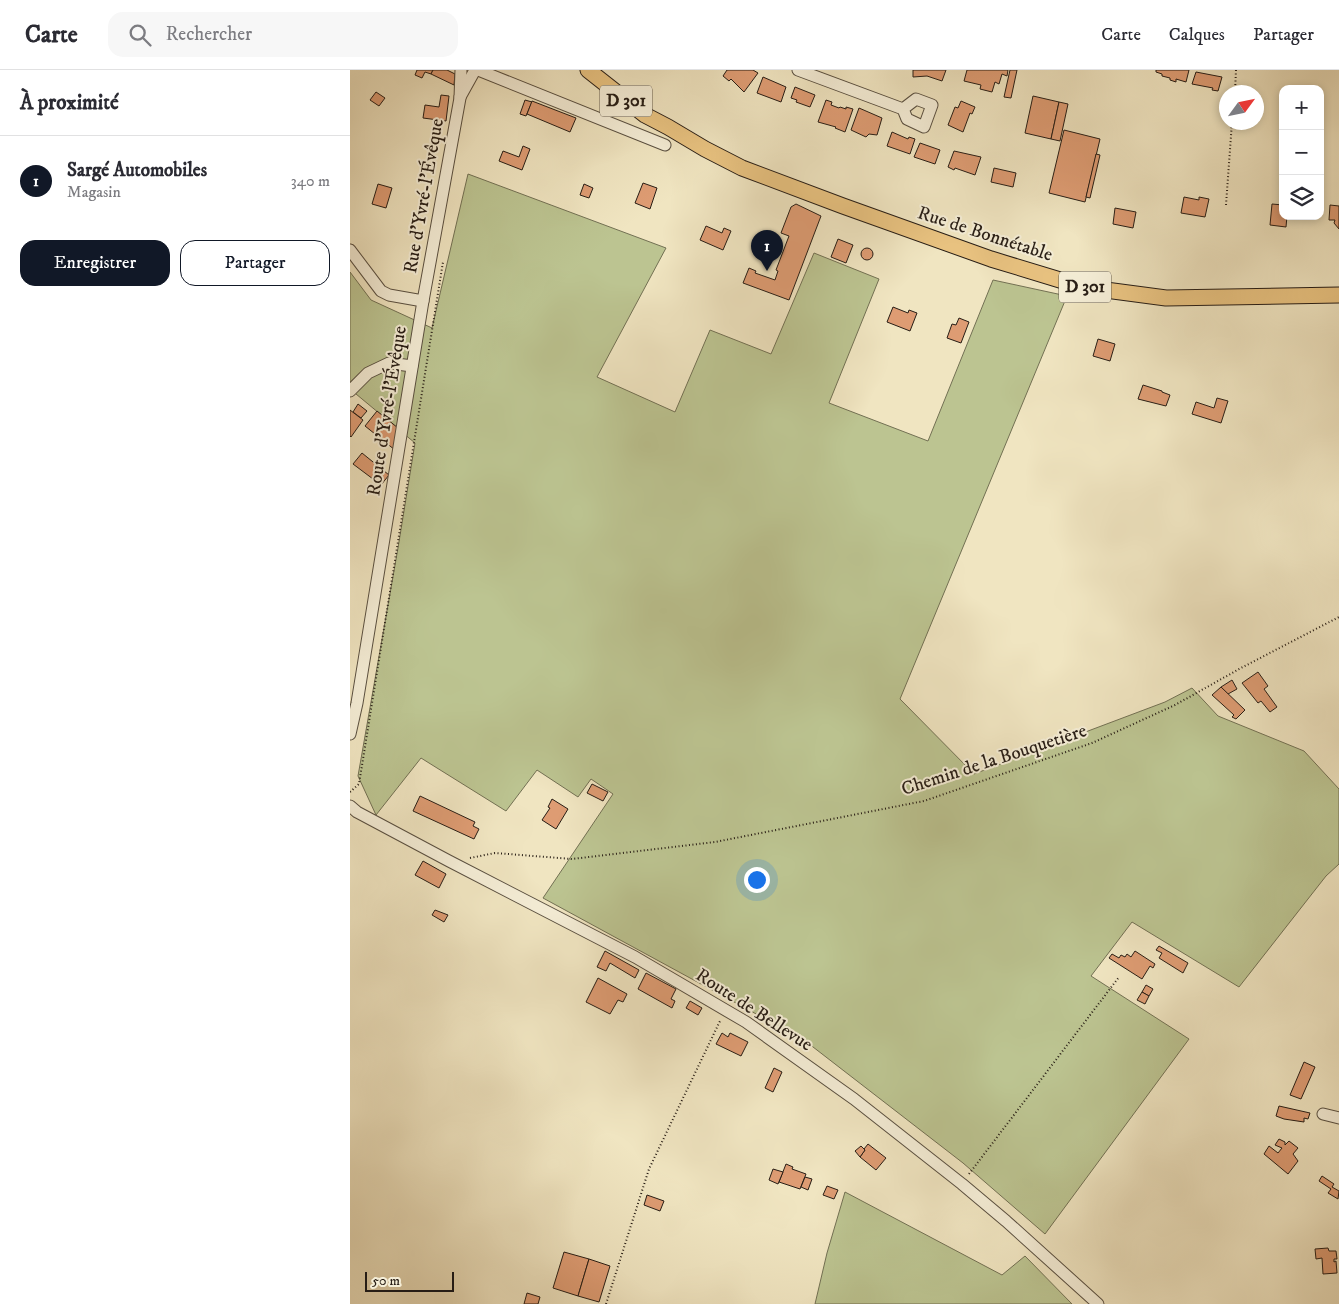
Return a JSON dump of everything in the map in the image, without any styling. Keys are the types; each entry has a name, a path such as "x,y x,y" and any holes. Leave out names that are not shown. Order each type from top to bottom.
{"main road":[{"name":"D 301","path":"588,70 645,115 668,127"},
{"name":"D 301","path":"603,70 668,127"},
{"name":"Rue de Bonnétable","path":"668,127 742,168 991,259 1083,287 1166,298 1339,294"}],"street":[{"path":"460,98 461,70"},
{"path":"460,98 477,70 665,145"},
{"path":"798,70 903,109"},
{"name":"Rue d'Yvré-l'Évêque","path":"423,301 460,98"},
{"path":"350,250 381,291 389,295 423,301"},
{"name":"Route d'Yvré-l'Évêque","path":"350,734 359,695 423,301"},
{"path":"350,391 368,373 389,363 412,366"},
{"name":"Route de Bellevue","path":"350,806 357,812 449,861 635,957 746,1022 854,1098 962,1184 1098,1304"},
{"path":"1323,1114 1339,1118"}],"path":[{"path":"1235,85 1236,70"},
{"path":"1226,205 1231,130"},
{"path":"350,792 359,784 444,257"},
{"name":"Chemin de la Bouquetière","path":"449,861 495,853 572,858 715,842 924,801 1092,743 1175,705 1339,617"},
{"path":"962,1184 1118,976"},
{"path":"606,1304 650,1169 725,1010"}],"green space":[{"path":"468,174 666,248 597,377 675,412 710,330 771,354 814,253 879,279 829,403 928,441 993,280 1067,296 900,699 974,774 1165,702 1192,688 1218,716 1304,751 1339,789 1339,864 1326,876 1239,987 1132,922 1091,976 1189,1039 1045,1234 963,1163 804,1040 543,898 613,794 591,779 578,797 537,770 506,811 421,758 376,815 358,776 415,443 350,389 350,272 371,300 432,328"},
{"path":"845,1192 1002,1275 1025,1256 1072,1304 815,1304 827,1253"}],"building":[{"path":"417,70 433,70 431,74 425,72 422,78 415,75"},
{"path":"433,70 447,70 455,74 454,85 431,74"},
{"path":"727,70 753,70 758,73 744,92 731,79 729,81 723,76"},
{"path":"913,70 946,70 942,81 927,76 913,77"},
{"path":"967,70 1008,70 1007,76 1002,74 999,84 995,82 992,92 980,89 981,85 964,81"},
{"path":"1010,70 1017,70 1011,98 1004,97"},
{"path":"1156,70 1189,70 1186,82 1176,79 1176,82 1162,76"},
{"path":"1196,72 1222,77 1218,91 1212,90 1213,88 1192,84"},
{"path":"763,77 786,87 781,102 757,93"},
{"path":"795,87 815,95 810,107 791,98"},
{"path":"376,92 385,98 379,106 370,100"},
{"path":"441,95 449,96 446,121 423,118 425,105 439,107"},
{"path":"1033,96 1059,102 1051,139 1025,133"},
{"path":"525,100 532,102 526,116 520,114"},
{"path":"826,100 832,102 831,105 839,108 853,109 845,132 836,127 818,122"},
{"path":"532,101 576,118 570,132 527,114"},
{"path":"961,101 975,107 972,114 970,113 963,132 948,125 955,107 958,108"},
{"path":"1059,102 1068,104 1060,141 1051,139"},
{"path":"859,108 882,118 877,135 869,134 866,137 851,130"},
{"path":"1064,130 1100,139 1085,202 1049,193"},
{"path":"892,132 908,139 909,137 915,139 910,154 887,146"},
{"path":"920,143 940,150 935,164 914,157"},
{"path":"523,146 530,149 522,170 499,161 503,151 519,157"},
{"path":"954,151 981,157 975,175 948,167"},
{"path":"1096,154 1100,155 1090,198 1086,197"},
{"path":"994,168 1016,173 1013,187 991,182"},
{"path":"643,183 657,188 650,209 635,203"},
{"path":"378,184 392,188 386,208 372,204"},
{"path":"584,184 593,188 589,198 580,195"},
{"path":"1184,197 1199,200 1199,197 1209,199 1205,217 1181,213"},
{"path":"796,204 821,216 789,300 743,283 749,268 756,271 755,273 775,280 778,271 776,270 789,236 781,233 791,207"},
{"path":"1272,204 1279,205 1279,220 1287,220 1286,227 1270,225"},
{"path":"1330,205 1339,206 1339,229 1334,223 1335,220 1329,220"},
{"path":"1115,208 1136,212 1133,228 1113,224"},
{"path":"706,226 722,233 724,228 731,231 723,250 700,240"},
{"path":"838,239 853,245 846,263 831,257"},
{"path":"869,248 872,249 872,259 865,260 862,259 861,252 862,249"},
{"path":"893,307 908,313 909,310 917,313 910,331 887,322"},
{"path":"959,318 969,322 961,343 947,338 952,324 956,325"},
{"path":"1098,339 1115,344 1110,361 1093,356"},
{"path":"1143,385 1170,395 1166,406 1138,399"},
{"path":"1217,398 1228,401 1221,423 1192,414 1196,402 1214,408"},
{"path":"358,404 367,411 361,418 353,412"},
{"path":"350,410 363,420 351,437 350,436"},
{"path":"377,411 398,428 395,450 365,426"},
{"path":"362,453 389,475 381,485 353,464"},
{"path":"1258,672 1268,686 1264,689 1277,707 1270,712 1261,701 1258,703 1242,683"},
{"path":"1232,680 1237,689 1228,694 1221,687"},
{"path":"1221,687 1245,710 1236,719 1212,695"},
{"path":"592,784 608,792 603,801 587,793"},
{"path":"420,796 475,822 473,826 479,829 474,839 413,811"},
{"path":"552,799 568,809 556,829 542,820 550,808 548,807"},
{"path":"423,861 446,874 439,888 415,875"},
{"path":"435,910 448,915 444,922 432,915"},
{"path":"1159,946 1188,963 1183,973 1159,958 1162,953 1156,950"},
{"path":"605,951 639,970 635,978 610,963 606,971 597,967"},
{"path":"1135,951 1155,964 1153,968 1150,966 1142,979 1109,958 1112,954 1119,958 1121,955 1125,957 1127,954 1131,957"},
{"path":"646,973 676,989 671,999 675,1001 672,1008 638,989"},
{"path":"598,978 627,994 623,1002 618,1000 610,1014 586,1002"},
{"path":"1146,985 1153,989 1149,996 1142,992"},
{"path":"1142,992 1149,996 1145,1004 1137,1000"},
{"path":"690,1001 702,1008 698,1015 686,1008"},
{"path":"722,1033 728,1037 730,1033 748,1042 741,1056 716,1044"},
{"path":"1304,1062 1315,1067 1301,1099 1290,1095"},
{"path":"774,1068 782,1072 773,1092 765,1088"},
{"path":"1279,1106 1310,1113 1308,1119 1304,1118 1304,1122 1276,1116"},
{"path":"1279,1139 1285,1142 1285,1145 1289,1141 1298,1148 1293,1154 1298,1161 1288,1174 1264,1154 1269,1146 1278,1153 1282,1148 1275,1145"},
{"path":"868,1144 886,1158 876,1170 860,1157"},
{"path":"861,1146 865,1150 860,1157 855,1151"},
{"path":"786,1164 793,1167 792,1169 806,1174 800,1189 779,1182"},
{"path":"773,1169 783,1172 778,1184 769,1180"},
{"path":"1322,1176 1334,1184 1332,1187 1339,1191 1338,1199 1328,1193 1331,1189 1319,1181"},
{"path":"805,1177 812,1179 808,1190 801,1187"},
{"path":"827,1186 838,1190 834,1199 823,1195"},
{"path":"647,1195 664,1201 660,1211 644,1205"},
{"path":"1328,1248 1329,1251 1336,1251 1337,1259 1334,1259 1334,1262 1336,1261 1337,1273 1323,1274 1322,1258 1316,1259 1315,1249"},
{"path":"564,1252 589,1259 578,1296 553,1288"},
{"path":"589,1259 610,1266 599,1302 578,1296"},
{"path":"527,1293 540,1297 538,1304 524,1304"}],"place":[{"name":"Sargé Automobiles","path":"767,271"}]}
